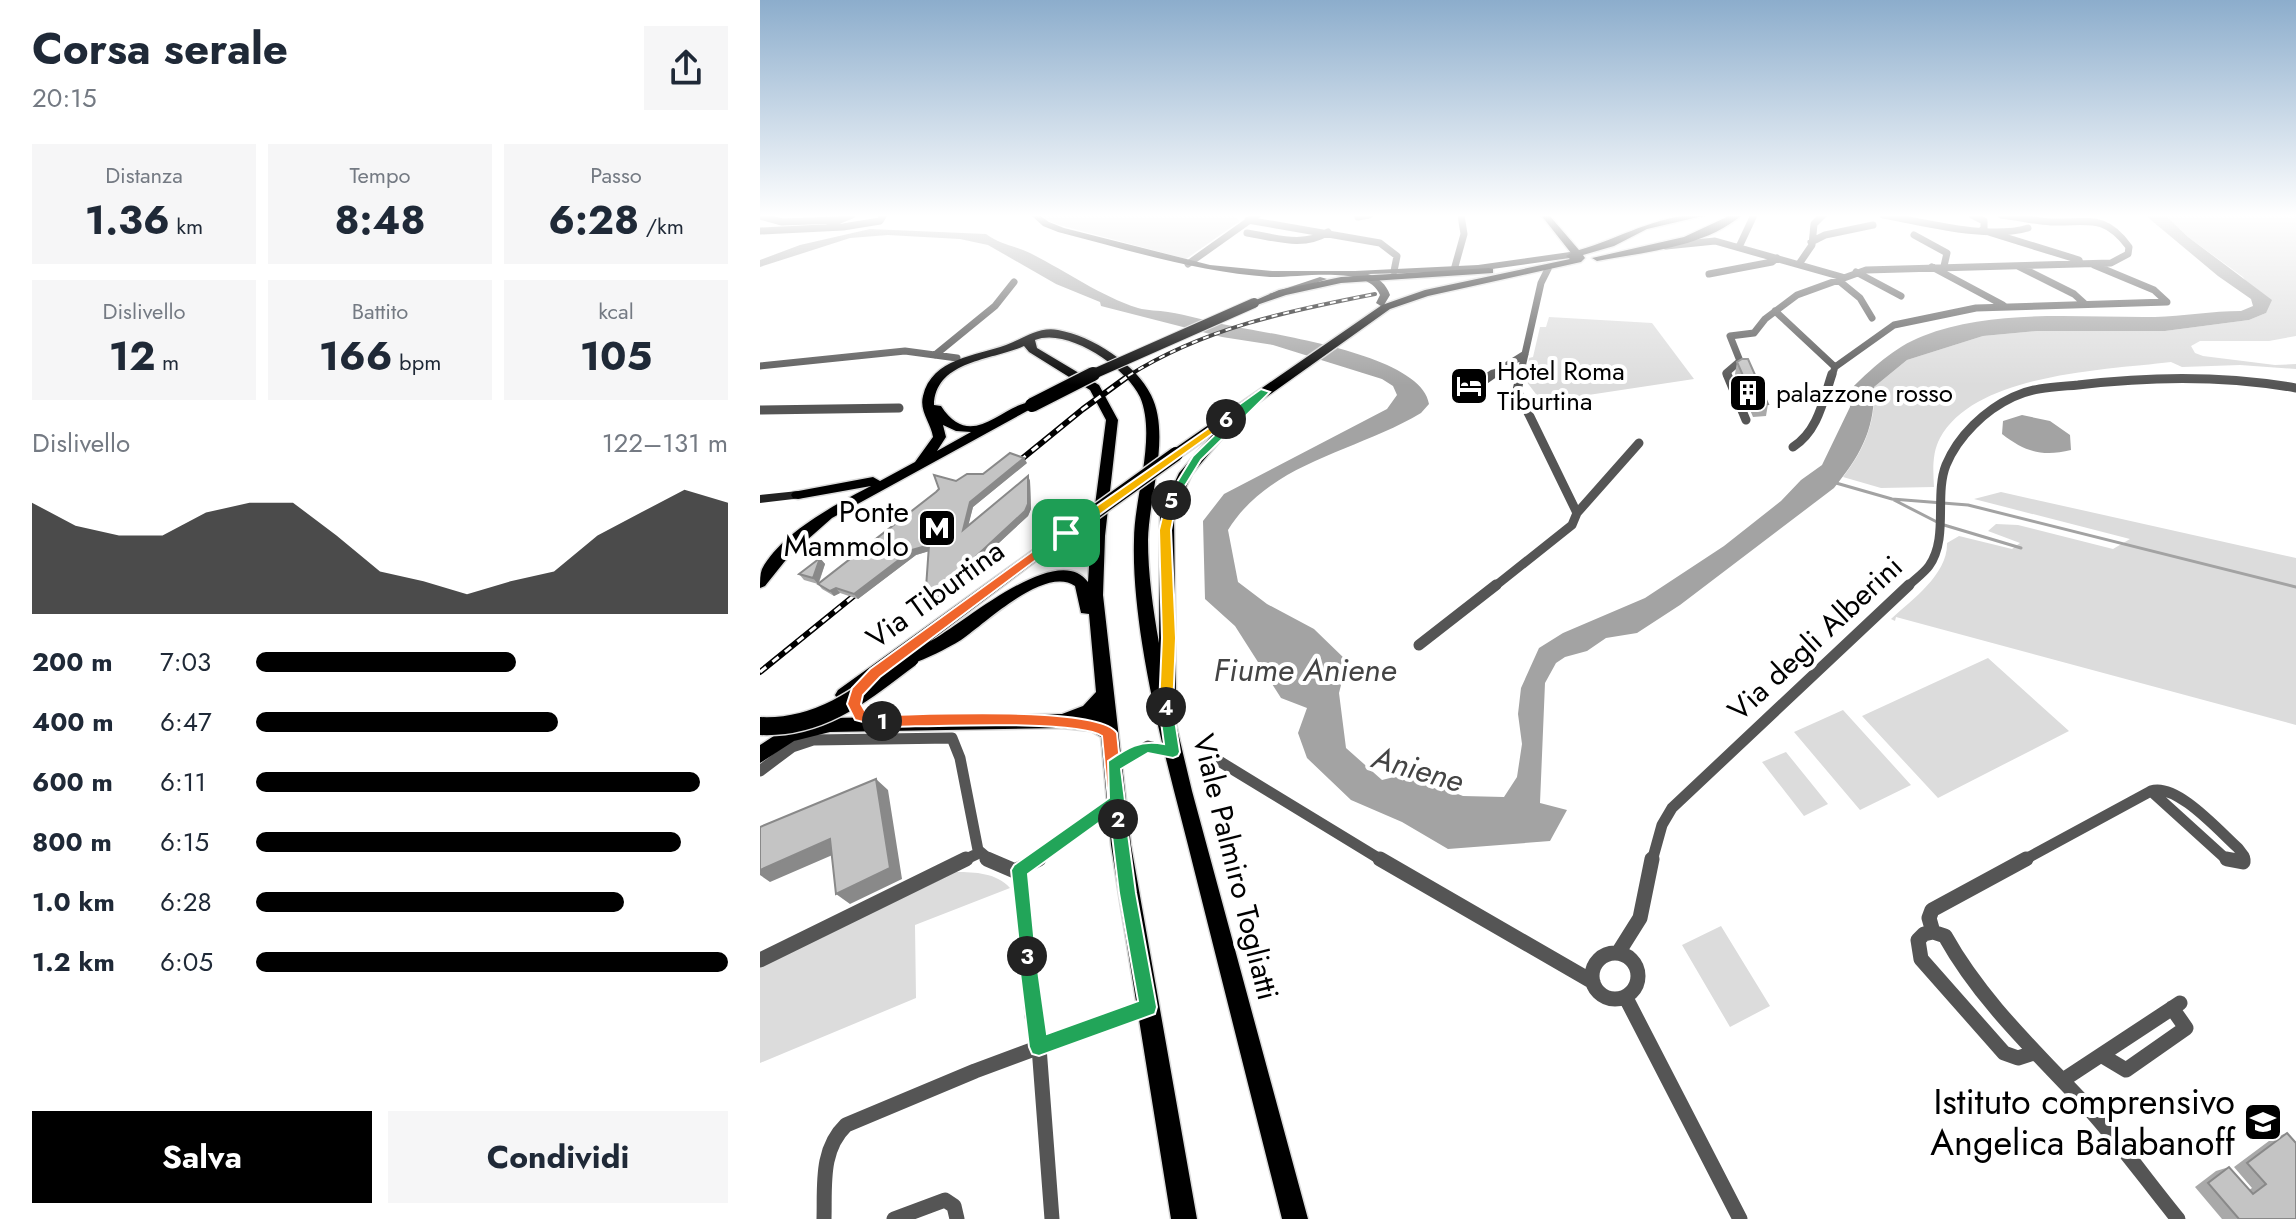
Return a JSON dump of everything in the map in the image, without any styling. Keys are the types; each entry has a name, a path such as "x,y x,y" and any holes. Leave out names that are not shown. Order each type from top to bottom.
{"main road":[{"path":"1474,272 1409,278 1399,282 1399,288 1413,292 1502,277"},
{"path":"810,527 905,471 1032,405 1108,367 1260,301 1325,283 1368,277 1474,272"},
{"path":"1371,314 1418,295 1525,272"},
{"name":"Via Tiburtina","path":"764,752 1371,314"},
{"name":"Viale Palmiro Togliatti","path":"921,463 940,437 928,409 929,395 939,379 962,361 1046,333 1058,333 1088,347 1128,373 1148,400 1151,440 1140,531 1146,622 1173,752 1295,1219"},
{"path":"1030,339 1031,348 1097,389 1112,420 1096,553 1095,595 1128,893 1184,1219"},
{"path":"1001,421 973,429 950,425 937,407 941,386 960,368 992,357 1024,355 1057,364"},
{"path":"1165,714 1169,638 1165,530 1169,507 1193,463 1265,392"},
{"path":"798,495 856,486 905,471"},
{"path":"760,582 810,527 823,503 816,498 798,495"},
{"path":"760,726 796,724 833,712 910,658 948,639 1035,565 1066,533"},
{"path":"980,613 1035,581 1071,577 1084,587 1089,626 1100,645"},
{"path":"875,673 857,692 855,709 864,718 896,723"},
{"path":"1062,721 1084,714 1105,694"},
{"path":"764,752 820,727 1062,721 1094,724 1109,733"}],"street":[{"path":"1245,272 1376,272"},
{"path":"1547,272 1541,283 1517,390 1577,513"},
{"path":"1709,274 1720,272"},
{"path":"1822,272 1840,278 1860,298 1872,318"},
{"path":"1746,420 1726,373 1740,361 1730,336 1754,333 1775,311 1797,295 1856,272 1901,296"},
{"path":"1941,272 2004,306"},
{"path":"2029,272 2074,294 2085,304"},
{"path":"1793,447 1807,438 1813,428 1835,367 1894,325 1976,308 2167,302 2154,290 2110,272"},
{"path":"1291,287 1353,273 1368,277 1384,290 1381,303 1371,314"},
{"path":"1260,301 1296,284 1296,278 1280,274"},
{"path":"935,355 995,306 1014,282"},
{"path":"1325,283 1370,285 1380,292 1381,303"},
{"path":"1775,311 1835,367"},
{"path":"760,366 905,351 957,358"},
{"path":"1483,381 1525,354"},
{"name":"Via degli Alberini","path":"1618,953 1640,924 1658,833 1672,808 1921,576 1933,559 1940,537 1946,464 1974,425 1995,408 2022,393 2111,380 2179,376 2262,381 2296,388"},
{"path":"760,410 899,408"},
{"path":"1419,645 1572,525 1577,513 1639,443"},
{"path":"760,499 798,495"},
{"path":"760,771 803,742 824,739 952,738 960,758 979,853 1001,866 1020,870 1117,801"},
{"path":"1113,766 1148,746 1173,752"},
{"path":"1219,761 1396,869 1593,982 1604,996 1615,1000 1626,998 1637,985 1638,974 1630,959 1618,953 1605,953 1595,962 1593,982"},
{"path":"1933,932 1929,918 1932,910 2151,791 2163,788 2177,794 2238,848 2244,856 2243,862 2226,859 2151,791"},
{"path":"760,960 979,853"},
{"path":"1020,870 1032,1016 1039,1047 1052,1219"},
{"path":"2034,1053 2018,1058 2004,1053 1921,959 1918,940 1924,934 1933,932 1945,936 1960,963 2034,1053 2063,1080 2178,1219"},
{"path":"1626,998 1740,1219"},
{"path":"2063,1080 2101,1055 2176,1006 2186,1028 2126,1070 2101,1055"},
{"path":"824,1219 828,1148 840,1130 1039,1047 1148,1007"},
{"path":"894,1219 945,1200 954,1206 957,1219"}],"shaded area":[{"path":"2236,272 2296,272 2296,336 2269,341 2200,341 2191,346 2195,353 2275,365 2296,364 2296,369 2240,365 2182,367 2171,362 2045,379 2012,387 1982,400 1958,416 1937,444 1934,487 1881,488 1843,477 1857,456 1871,424 1874,387 1907,360 1983,336 2037,331 2165,331 2249,320 2266,313 2243,277"},
{"path":"1549,317 1652,323 1694,379 1542,402 1526,381 1529,358 1533,357 1540,327 1546,327"},
{"path":"2001,492 2296,558 2296,725 1896,617 1895,621 1891,619 1928,585 1942,565 1947,543 1959,536 2012,549 2020,543 1988,531 1996,524 2018,525 2113,549 2130,539 1974,499"},
{"path":"1988,658 2069,731 1938,798 1862,716"},
{"path":"1843,710 1911,785 1860,810 1794,732"},
{"path":"1786,752 1828,804 1804,816 1762,762"},
{"path":"956,872 992,876 1010,888 915,925 916,998 760,1063 760,967"},
{"path":"1721,926 1770,1006 1730,1027 1682,945"}],"water":[{"name":"Fiume Aniene","path":"1035,272 1064,272 1110,297 1138,308 1175,313 1341,349 1373,359 1400,372 1420,387 1429,404 1421,413 1290,473 1246,507 1228,530 1238,582 1267,604 1314,629 1347,661 1339,693 1346,748 1382,780 1406,774 1463,796 1504,797 1517,777 1522,744 1518,714 1521,688 1539,648 1563,633 1645,598 1724,546 1781,501 1801,480 1822,465 1850,407 1849,391 1892,353 1923,336 1978,321 2037,316 2155,317 2241,311 2253,306 2251,299 2213,272 2235,272 2272,300 2266,313 2249,320 2165,331 2037,331 1983,336 1907,360 1874,387 1872,416 1864,442 1834,488 1680,605 1637,633 1606,638 1587,651 1556,663 1545,683 1540,803 1567,810 1550,841 1448,849 1402,822 1351,800 1307,758 1298,733 1307,708 1281,698 1235,626 1205,599 1203,521 1224,494 1387,409 1397,395 1393,386 1382,379 1273,345 1222,337 1101,306 1100,302"},
{"path":"2022,415 2050,421 2070,435 2071,450 2052,453 2035,451 2002,434 2003,421"}],"building":[{"path":"1748,359 1768,404 1756,405 1737,362"},
{"path":"1471,372 1477,380 1465,388 1456,383"},
{"path":"1010,453 1024,458 970,502 963,530 1028,476 1025,511 943,587 931,594 926,588 929,545 912,550 854,594 836,588 830,591 818,584 936,492 939,489 934,475 956,481 967,474 983,474"},
{"path":"820,558 813,578 799,574"},
{"path":"876,779 890,868 836,894 830,839 760,870 760,827"},
{"path":"2287,1133 2296,1143 2296,1219 2239,1219 2208,1183 2229,1167 2253,1194 2266,1184 2247,1163"}],"waterway":[{"path":"1836,483 1892,499 1968,505 2296,587"},
{"path":"1894,500 1937,522"},
{"path":"1944,525 2021,548"}],"railway":[{"path":"1129,375 1186,345 1247,323 1375,294"},
{"path":"1007,471 1129,375"},
{"path":"760,672 871,582"}],"place":[{"name":"Hotel Roma Tiburtina","path":"1469,386"},
{"name":"palazzone rosso","path":"1748,393"},
{"name":"Ponte Mammolo","path":"937,528"},
{"name":"Istituto comprensivo Angelica Balabanoff","path":"2263,1122"}],"route":[{"path":"1066,533 875,673 854,697 855,709 870,720 896,723 1062,721 1094,724 1109,733 1117,801 1121,845 1148,1007 1039,1047 1032,1016 1020,870 1117,801 1113,766 1148,746 1173,752 1165,714 1169,638 1166,517 1176,488 1189,468 1222,431 1265,392 1066,533"}],"water label":[{"name":"Aniene","path":"1418,769"}]}
